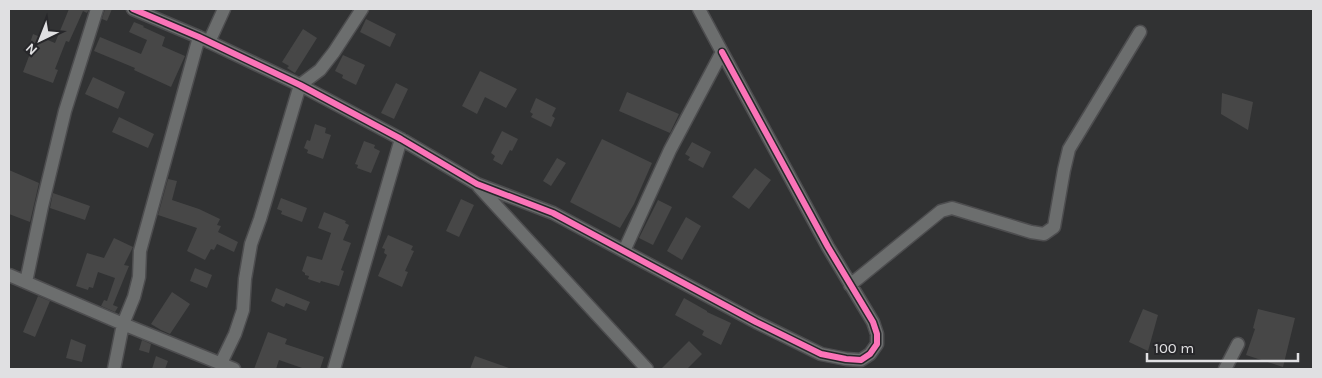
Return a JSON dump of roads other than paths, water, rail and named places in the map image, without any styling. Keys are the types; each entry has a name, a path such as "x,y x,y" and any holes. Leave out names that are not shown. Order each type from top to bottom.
{"street":[{"path":"26,282 65,111 97,9"},
{"path":"133,9 300,85 477,184 553,213 756,322 821,354 861,360 870,354 877,344 877,334 873,322 828,248 698,9"},
{"path":"114,369 123,324 134,297 138,278 140,251 204,40 224,9"},
{"path":"221,363 235,334 243,310 250,244 260,219 300,85 320,70 362,9"},
{"path":"850,285 941,211 952,208 1031,232 1044,234 1054,227 1069,149 1140,32"},
{"path":"624,252 670,150 722,52"},
{"path":"334,369 401,140"},
{"path":"477,184 647,369"},
{"path":"9,274 123,324 234,369"},
{"path":"1225,369 1238,344"}]}
